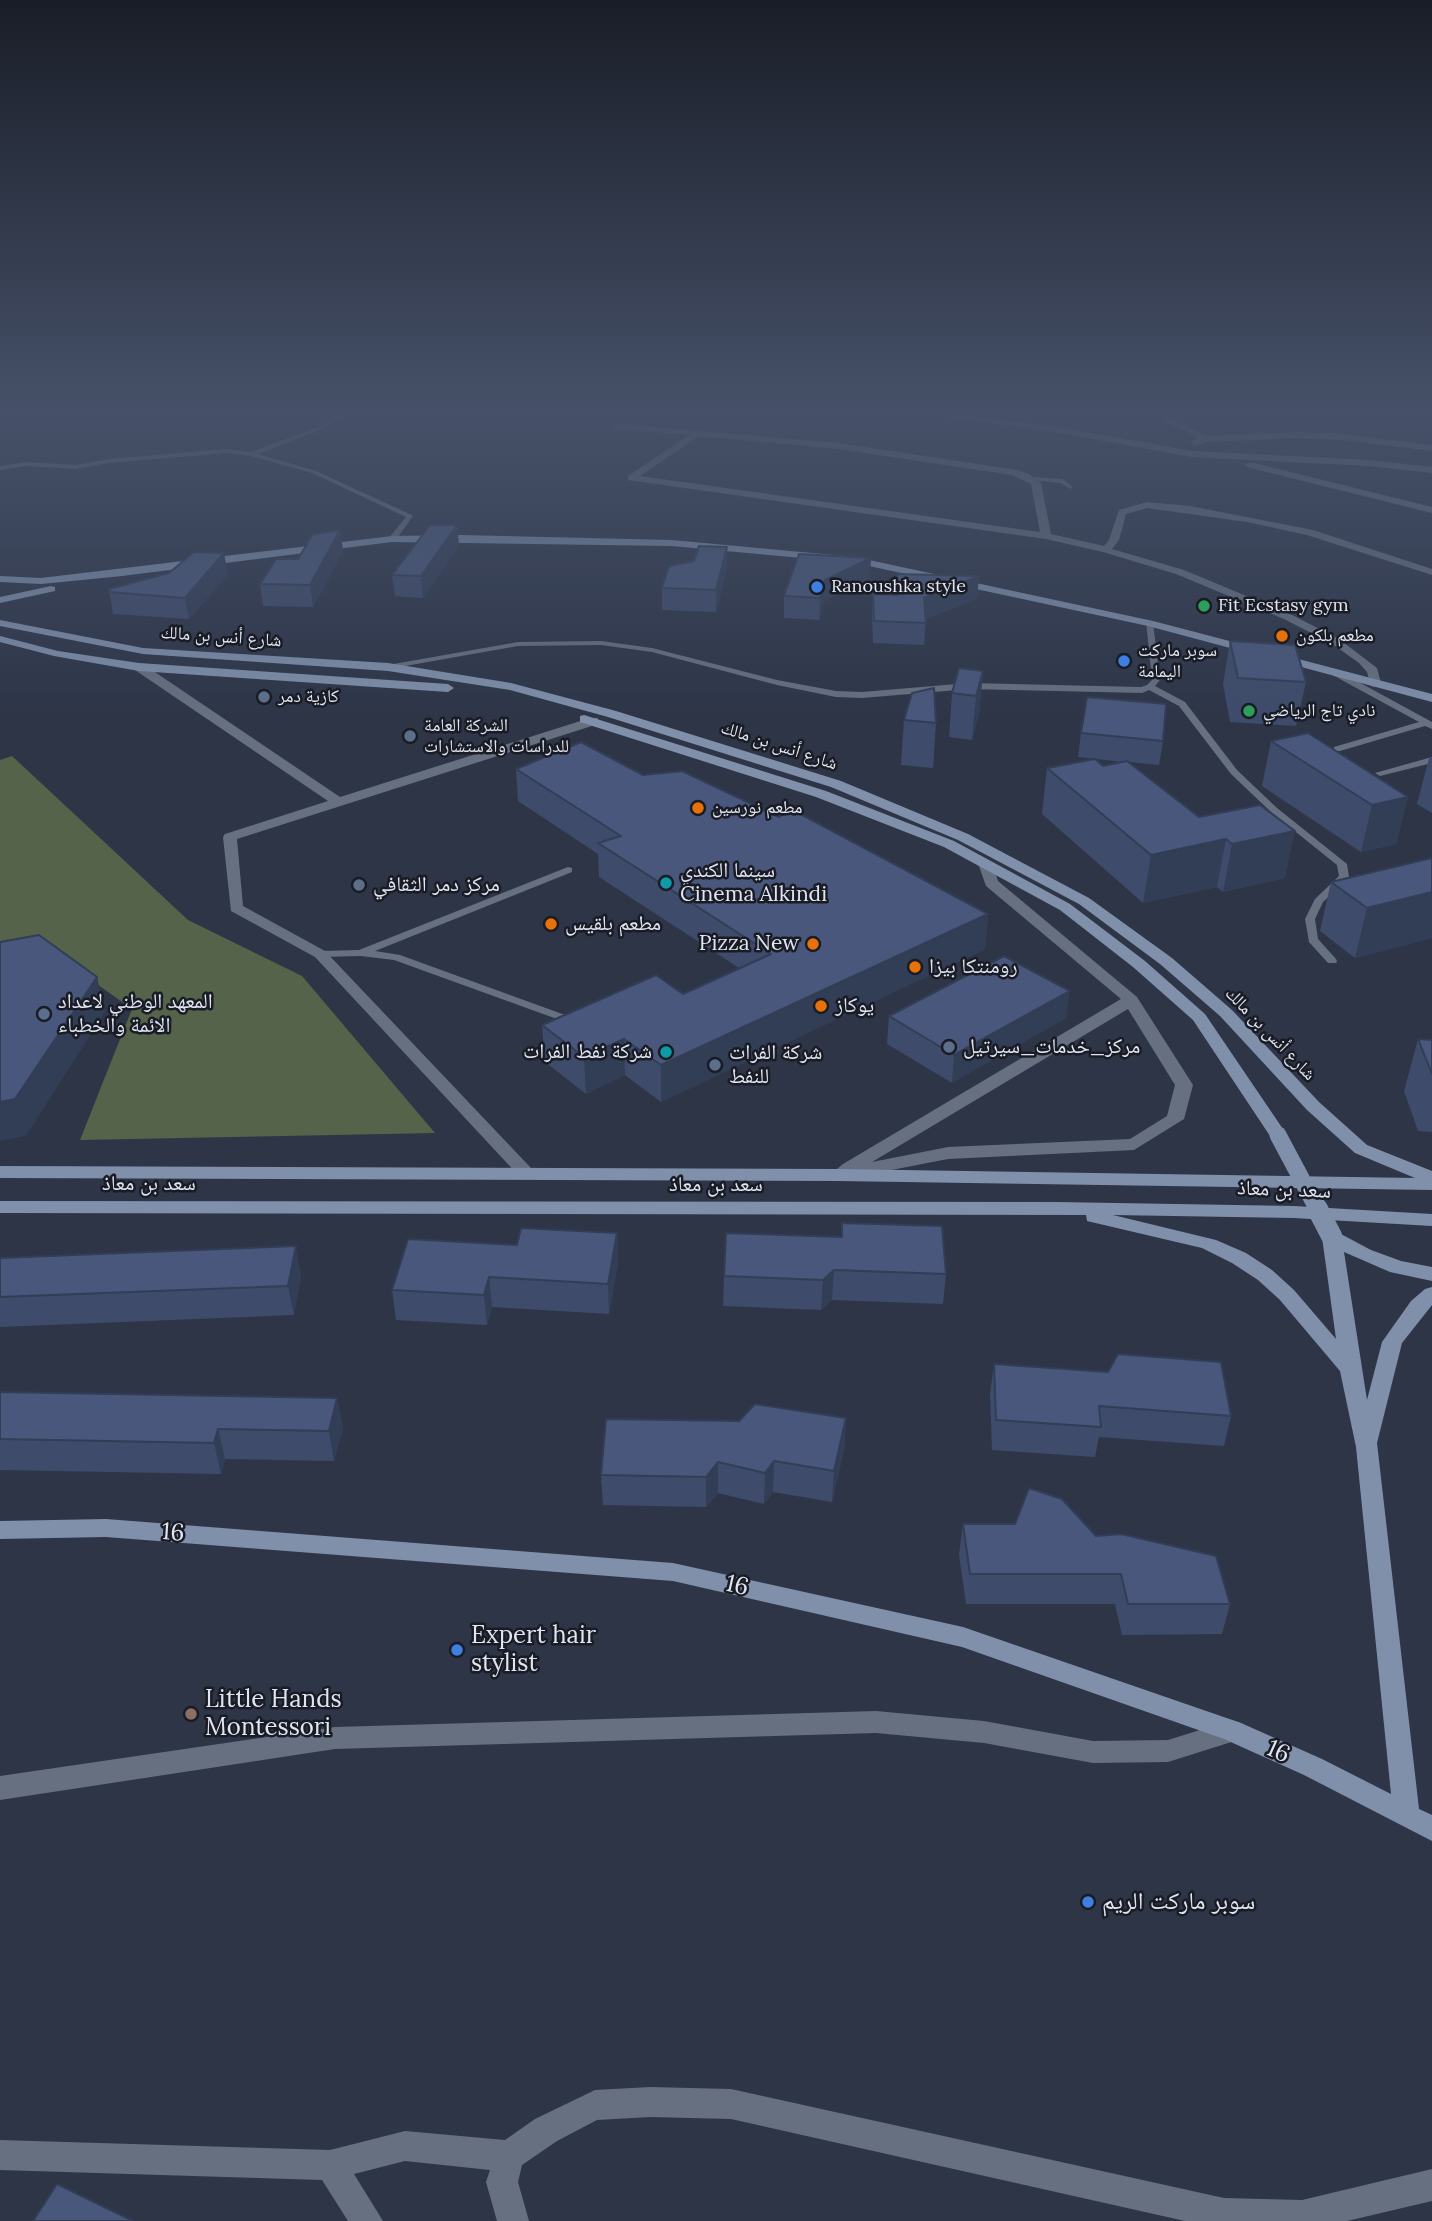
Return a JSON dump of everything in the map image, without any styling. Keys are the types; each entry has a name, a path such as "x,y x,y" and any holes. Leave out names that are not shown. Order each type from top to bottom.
{"main road":[{"path":"0,579 41,581 122,573 392,539 672,543 855,559 1149,623 1432,698"},
{"path":"0,600 122,573"},
{"name":"شارع أنس بن مالك","path":"0,623 144,651 388,667 511,687 612,714 836,785 963,837 1084,901 1166,961 1226,1013 1313,1106 1361,1149 1432,1178"},
{"name":"شارع أنس بن مالك","path":"0,639 58,654 139,667 419,685 498,695 594,721 821,794 949,845 1065,907 1139,964 1199,1017 1278,1135 1332,1237"},
{"name":"سعد بن معاذ","path":"0,1172 525,1172 1432,1184"},
{"name":"سعد بن معاذ","path":"0,1207 1057,1208 1294,1212 1432,1220"},
{"path":"1057,1208 1178,1235 1209,1244 1239,1258 1265,1275 1287,1295 1350,1369"},
{"path":"1332,1237 1364,1255 1397,1267 1432,1274"},
{"path":"1332,1237 1350,1369 1367,1447 1406,1813"},
{"path":"1367,1447 1392,1342 1418,1306 1432,1294"},
{"name":"16","path":"0,1530 106,1528 673,1572 963,1637 1232,1731 1406,1813 1432,1829"}],"street":[{"path":"878,513 1045,536 1106,550 1180,572 1287,617 1335,641 1373,671 1375,683"},
{"path":"1041,513 1045,536"},
{"path":"1106,550 1114,540 1122,513"},
{"path":"1209,513 1309,532 1432,572"},
{"path":"139,667 338,802"},
{"path":"525,1172 320,954 236,908 230,836 594,721"},
{"path":"836,1175 948,1153 1134,1144 1175,1119 1184,1085 1131,1000 991,883 986,866"},
{"path":"836,1175 1131,1000"},
{"path":"0,1788 335,1738 876,1722 984,1732 1093,1752 1167,1751 1232,1731"},
{"path":"513,2221 502,2182 509,2156 546,2130 595,2105 650,2102 731,2104 1227,2217 1302,2216 1432,2185"},
{"path":"0,2155 330,2165 405,2146 509,2156"},
{"path":"330,2165 367,2221"}],"lane":[{"path":"392,539 410,516 403,513"},
{"path":"1149,623 1156,680 1150,687"},
{"path":"388,667 518,644 601,643 652,650 836,694 874,694 969,686 1126,691 1150,687 1182,704 1234,772 1274,810 1342,864 1344,877 1319,901 1310,919 1313,940 1332,961"},
{"path":"1329,670 1429,724"},
{"path":"1337,749 1429,724"},
{"path":"1380,773 1432,760"},
{"path":"361,953 568,870"},
{"path":"320,954 361,953 396,957 561,1017"}],"green space":[{"path":"12,756 188,920 302,976 435,1133 80,1140 132,1009 53,953 0,961 0,760"}],"building":[{"path":"430,525 457,525 421,576 392,575"},
{"path":"340,530 310,585 260,584 276,559 298,559 313,534"},
{"path":"699,546 727,547 716,590 662,588 669,566 694,561"},
{"path":"194,552 224,553 185,598 109,592 109,589 169,573"},
{"path":"799,554 871,558 825,580 820,598 784,596"},
{"path":"897,574 979,576 924,598 926,623 874,621 873,594 898,595"},
{"path":"1230,641 1295,645 1306,682 1238,678"},
{"path":"959,668 983,671 976,696 952,693"},
{"path":"934,688 936,723 904,720 912,693"},
{"path":"1087,697 1166,704 1163,741 1081,733"},
{"path":"1308,733 1408,797 1372,805 1271,741"},
{"path":"581,742 643,775 682,771 779,817 791,809 988,914 661,1065 624,1039 584,1057 542,1025 656,975 683,994 771,954 598,843 621,836 516,769"},
{"path":"1095,759 1103,766 1127,761 1199,817 1260,805 1295,831 1232,844 1226,839 1151,855 1047,768"},
{"path":"1432,858 1432,892 1367,908 1331,882"},
{"path":"39,935 97,977 15,1099 0,1102 0,942"},
{"path":"1004,956 1070,991 954,1055 889,1016"},
{"path":"1418,1039 1432,1040 1432,1074"},
{"path":"842,1223 942,1226 946,1274 834,1270 823,1280 724,1276 726,1233 842,1237"},
{"path":"521,1228 617,1233 608,1284 489,1277 484,1295 392,1290 408,1239 517,1245"},
{"path":"296,1246 288,1286 0,1297 0,1258"},
{"path":"1118,1354 1221,1362 1231,1416 1099,1406 1101,1427 996,1420 994,1364 1108,1372"},
{"path":"0,1392 337,1398 329,1431 218,1429 214,1443 0,1439"},
{"path":"755,1404 846,1418 834,1471 774,1461 765,1473 718,1462 706,1477 601,1475 606,1419 739,1421"},
{"path":"1029,1488 1062,1499 1096,1536 1121,1534 1216,1556 1230,1604 1128,1604 1121,1574 970,1574 963,1524 1015,1524"},
{"path":"57,2184 133,2221 33,2221"}],"place":[{"name":"Ranoushka style","path":"817,587"},
{"name":"Fit Ecstasy gym","path":"1204,606"},
{"name":"مطعم بلكون","path":"1282,636"},
{"name":"سوبر ماركت اليمامة","path":"1124,661"},
{"name":"كازية دمر","path":"264,697"},
{"name":"نادي تاج الرياضي","path":"1249,711"},
{"name":"الشركة العامة للدراسات والاستشارات","path":"410,736"},
{"name":"مطعم نورسين","path":"698,808"},
{"name":"سينما الكندي Cinema Alkindi","path":"666,883"},
{"name":"مركز دمر الثقافي","path":"359,885"},
{"name":"مطعم بلقيس","path":"551,924"},
{"name":"Pizza New","path":"813,944"},
{"name":"رومنتكا بيزا","path":"915,967"},
{"name":"يوكاز","path":"821,1006"},
{"name":"المعهد الوطني لاعداد الائمة والخطباء","path":"44,1014"},
{"name":"مركز_خدمات_سيرتيل","path":"949,1047"},
{"name":"شركة نفط الفرات","path":"666,1052"},
{"name":"شركة الفرات للنفط","path":"715,1065"},
{"name":"Expert hair stylist","path":"457,1650"},
{"name":"Little Hands Montessori","path":"191,1714"},
{"name":"سوبر ماركت الريم","path":"1088,1902"}]}
